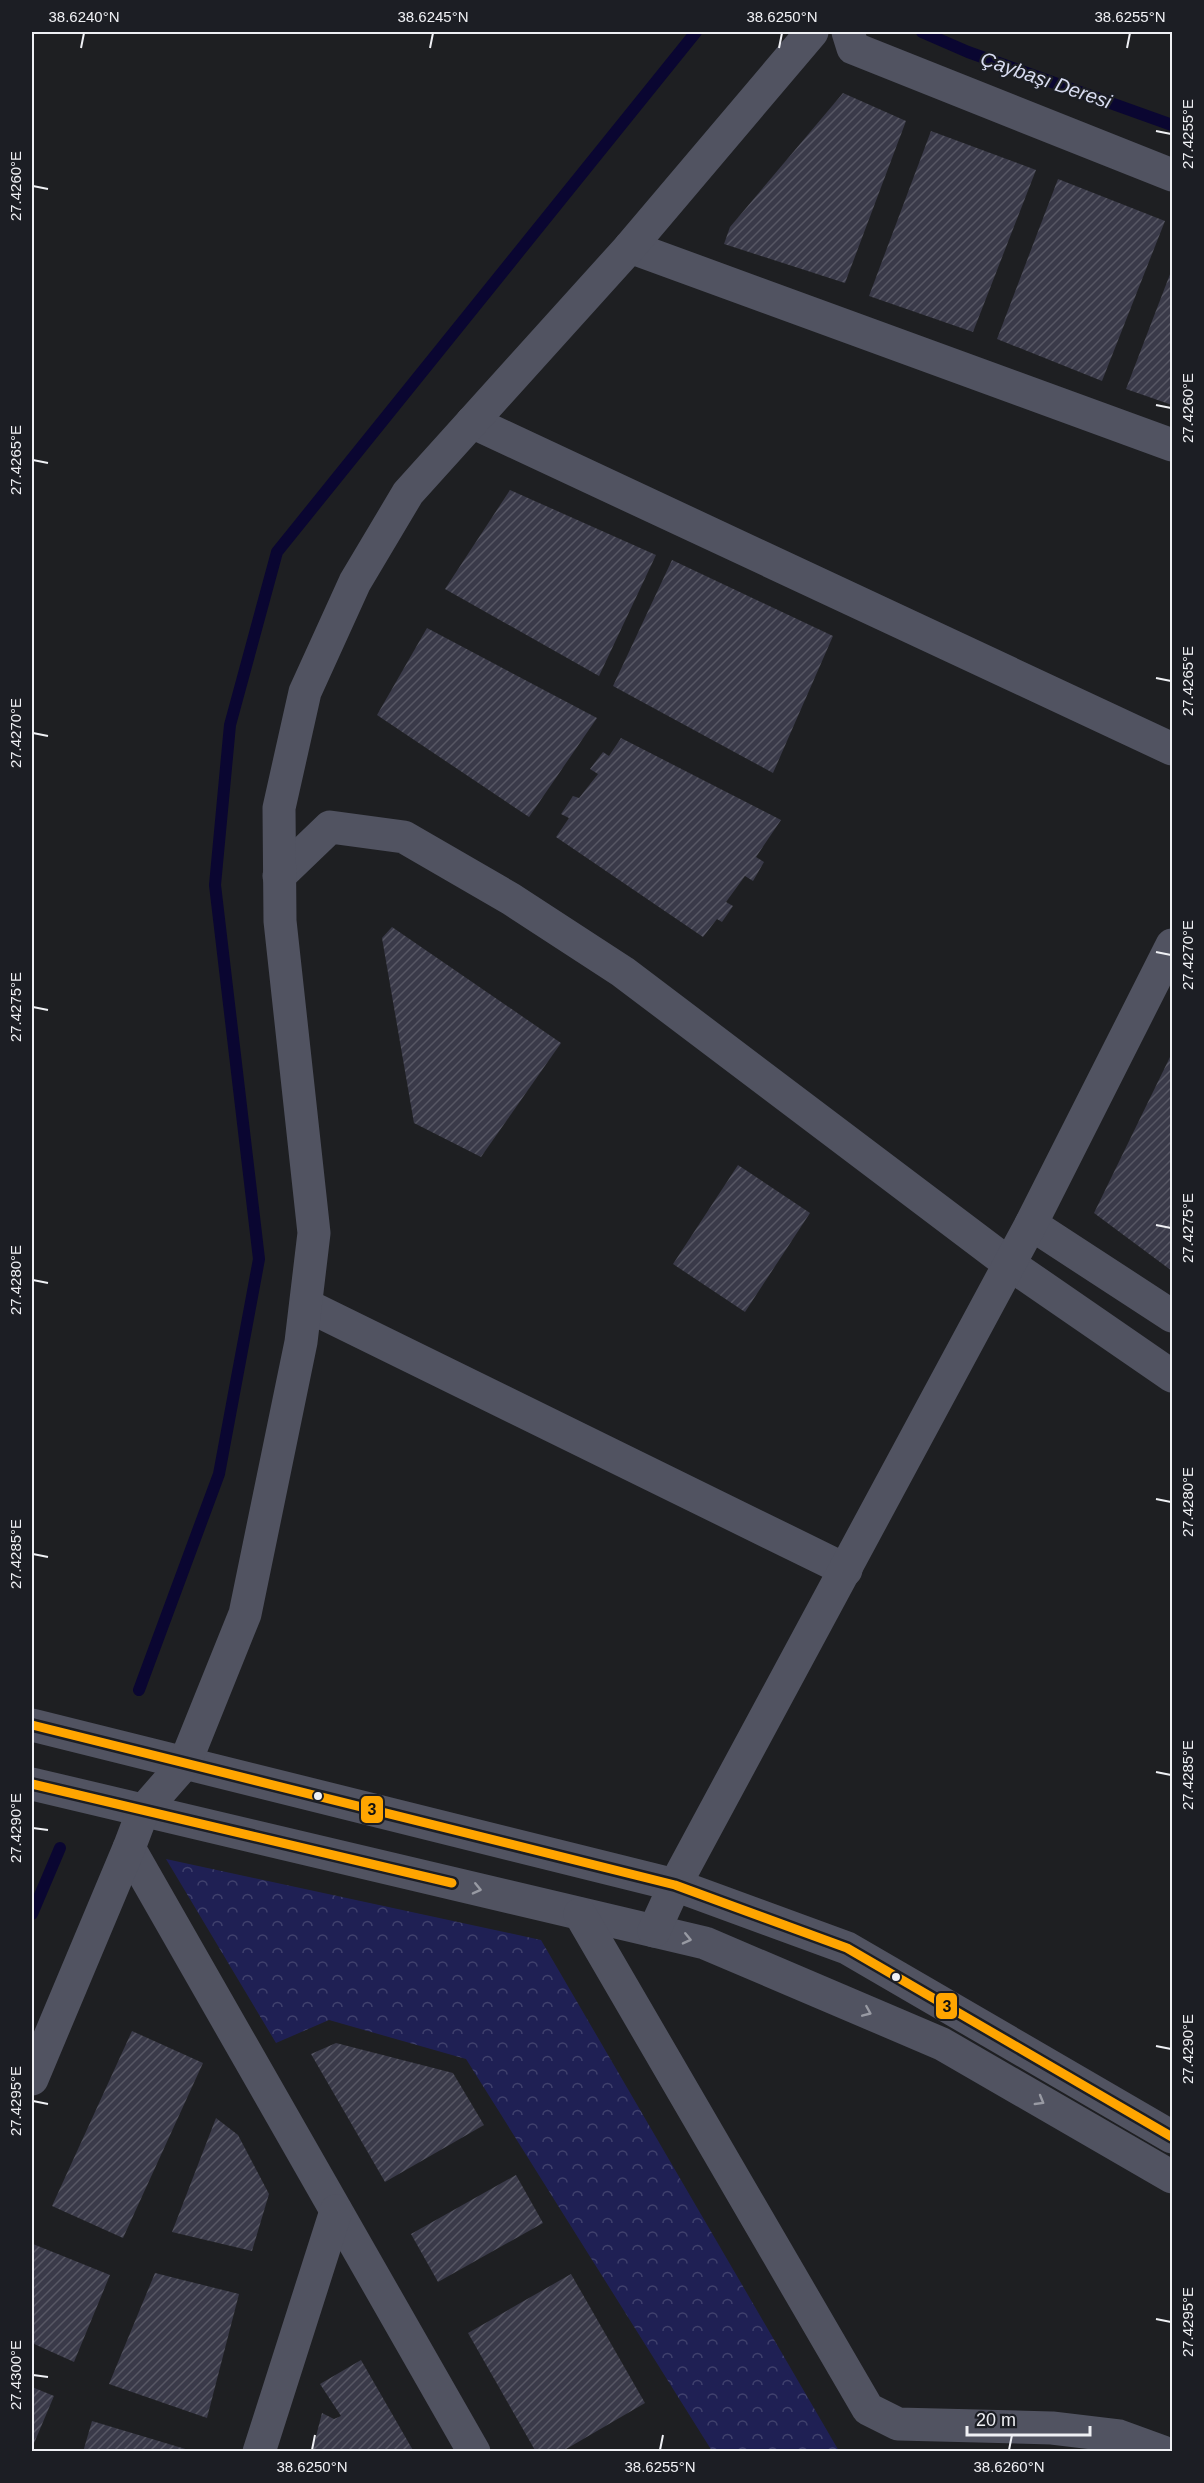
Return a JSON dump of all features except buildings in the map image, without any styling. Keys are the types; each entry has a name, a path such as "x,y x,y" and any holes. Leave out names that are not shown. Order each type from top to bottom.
{"street":[{"path":"32,2079 143,1811 185,1763 245,1614 301,1342 314,1233 280,921 279,808 305,692 356,582 408,493 630,246 812,32"},
{"path":"848,32 852,48 1173,175"},
{"path":"630,246 1173,445"},
{"path":"472,422 1173,749"},
{"path":"279,876 330,827 404,837 511,899 623,972 1008,1263 1173,1376"},
{"path":"654,1931 675,1885 1030,1224 1173,945"},
{"path":"1030,1224 1173,1316"},
{"path":"306,1305 846,1570"},
{"path":"32,1725 675,1885 847,1948 1173,2137"},
{"path":"32,1784 705,1943 942,2044 1173,2177"},
{"path":"129,1848 474,2451"},
{"path":"580,1914 868,2409 898,2424 1052,2428 1119,2436 1163,2451"},
{"path":"259,2451 336,2211"}],"green space":[{"path":"166,1859 541,1940 839,2451 712,2451 466,2059 329,2020 276,2043"}],"waterway":[{"path":"139,1690 219,1474 259,1259 215,885 230,725 277,552 696,32"},
{"name":"Çaybaşı Deresi","path":"922,32 968,52 1172,125"},
{"path":"32,1914 60,1848"}],"transit line":[{"name":"3","path":"32,1725 675,1885 847,1948 1172,2137"},
{"name":"3","path":"32,1784 452,1883"}]}
